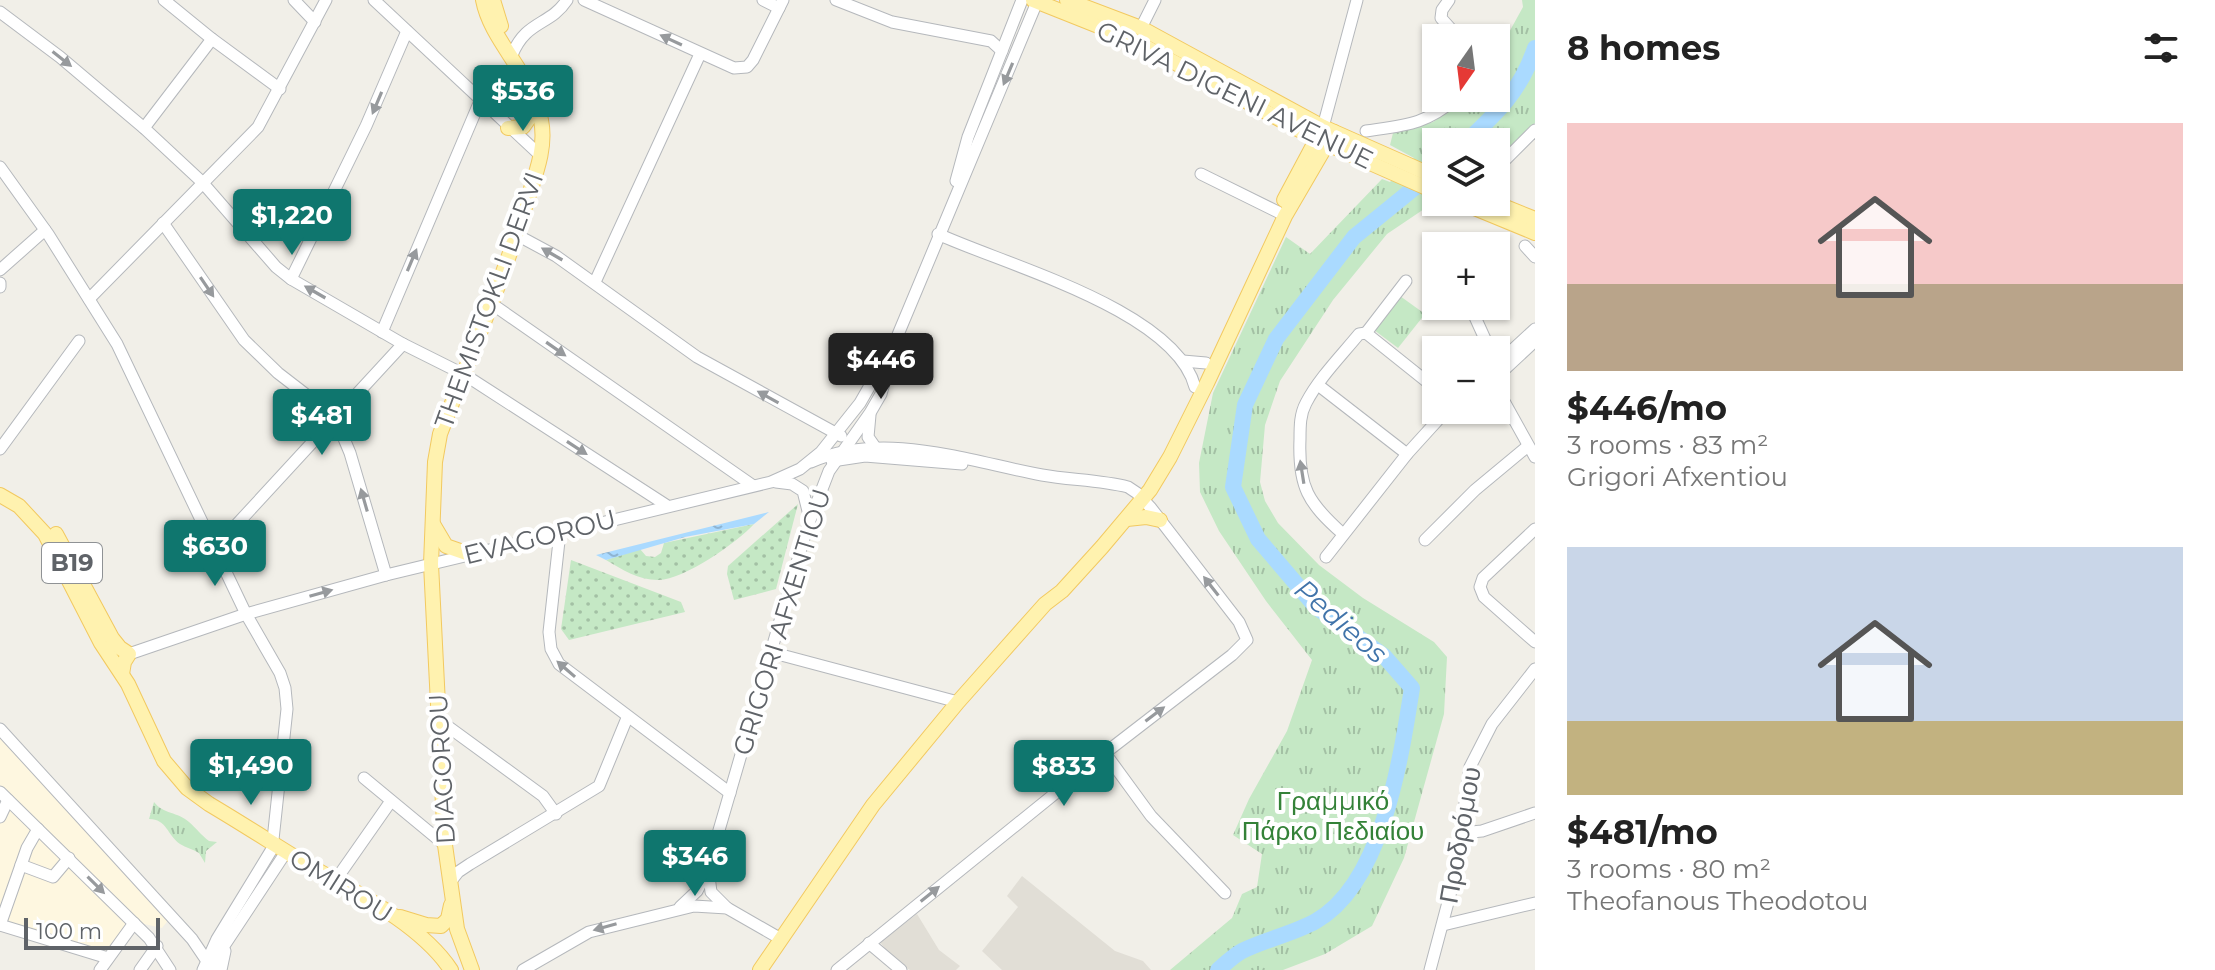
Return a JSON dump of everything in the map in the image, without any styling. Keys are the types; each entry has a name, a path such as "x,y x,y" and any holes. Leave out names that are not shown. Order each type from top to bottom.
{"main road":[{"name":"THEMISTOKLI DERVI","path":"483,0 491,25 509,50"},
{"name":"THEMISTOKLI DERVI","path":"431,564 437,447 517,235 541,156 542,122 509,50 493,0"},
{"name":"GRIVA DIGENI AVENUE","path":"1032,0 1131,39 1287,122 1326,135"},
{"name":"GRIVA DIGENI AVENUE","path":"1067,0 1141,28 1326,135 1401,169 1422,183"},
{"path":"508,128 523,127 537,107"},
{"path":"1287,122 1303,140 1297,175"},
{"path":"760,970 873,805 1045,604 1062,591 1127,519 1195,387 1297,175 1326,135"},
{"path":"1045,604 1056,585 1140,496 1170,457 1326,135"},
{"name":"GRIVA DIGENI AVENUE","path":"1401,169 1422,174"},
{"path":"1510,209 1535,219"},
{"path":"1494,216 1535,233"},
{"name":"B19","path":"0,485 38,511 52,528 112,638 129,654"},
{"name":"B19","path":"0,495 19,506 45,534 101,643 122,674"},
{"path":"1127,519 1146,517 1160,520"},
{"path":"432,524 446,546 469,554"},
{"name":"DIAGOROU","path":"431,564 446,850 457,929 472,970"},
{"path":"122,674 129,654"},
{"name":"OMIROU","path":"122,674 154,745 187,788 384,911 423,938 451,970"},
{"path":"384,911 437,927 448,919 452,900"}],"street":[{"path":"164,0 280,89"},
{"path":"294,0 315,22"},
{"path":"89,299 258,127 326,0"},
{"path":"374,0 541,156"},
{"path":"509,50 521,36 556,12 567,0"},
{"path":"584,0 734,68 743,68 753,60 781,4 763,0"},
{"path":"836,0 892,22 991,41 1002,51"},
{"path":"950,205 968,137 1002,51 1032,0"},
{"path":"894,343 950,205 971,162 1032,0"},
{"path":"1141,28 1155,0"},
{"path":"1326,135 1357,0"},
{"path":"1446,24 1441,18 1449,0"},
{"path":"0,12 85,77 144,128 202,182 276,267 291,279 403,344 465,375 666,505"},
{"path":"291,279 366,126 407,31"},
{"path":"144,128 212,39"},
{"path":"595,282 700,54"},
{"path":"382,332 480,101"},
{"path":"1366,131 1423,121 1439,112"},
{"path":"1510,156 1534,133"},
{"path":"0,167 45,230 117,344 246,614 280,673 287,696 280,848 210,967"},
{"path":"1201,174 1278,212"},
{"path":"163,223 244,340 278,373 335,417 350,453 386,575"},
{"path":"0,270 45,230"},
{"path":"938,234 1124,312 1154,331 1183,361 1195,387"},
{"path":"517,235 595,282 697,357 837,434 848,434 867,417"},
{"path":"1525,246 1535,257"},
{"path":"1343,534 1312,503 1306,492 1300,470 1302,413 1318,385 1359,334 1366,333 1406,281"},
{"path":"492,304 752,485"},
{"path":"1510,359 1535,329"},
{"path":"1366,333 1422,378"},
{"path":"0,449 79,341"},
{"path":"1510,364 1535,341"},
{"name":"GRIGORI AFXENTIOU","path":"680,907 697,891 708,868 807,528 824,480 867,417 885,381 894,343"},
{"name":"EVAGOROU","path":"129,654 246,614 386,575 776,480 811,462 837,434 860,403 894,343"},
{"path":"215,548 403,344"},
{"path":"1183,361 1206,363"},
{"path":"1318,385 1407,454"},
{"path":"1510,406 1521,434 1532,442 1535,457"},
{"path":"867,417 868,437 875,447"},
{"path":"1326,557 1434,424"},
{"path":"1425,540 1475,490 1532,442"},
{"path":"811,462 875,447 948,455 1119,485 1140,496 1160,520 1239,622 1247,640 1239,650 1105,753 837,970"},
{"path":"776,480 801,474 839,455 1003,467"},
{"path":"776,480 803,491 809,509 807,528"},
{"path":"1535,529 1483,578 1480,587 1484,597 1535,642"},
{"path":"560,532 549,632 551,649 559,664 730,793"},
{"path":"770,652 958,702"},
{"name":"Προδρόμου","path":"1430,970 1443,925 1461,833 1466,783 1477,750 1492,724 1535,669"},
{"path":"451,881 470,864 599,786 627,718"},
{"path":"439,720 543,796 556,814"},
{"path":"3,737 175,919 210,967"},
{"path":"1105,753 1151,816 1225,893"},
{"path":"364,778 454,860 470,864"},
{"path":"0,817 4,796"},
{"path":"4,796 157,946 170,970"},
{"path":"335,881 391,801"},
{"path":"1461,833 1474,833 1535,813"},
{"path":"38,829 21,865 0,925 108,958"},
{"path":"210,967 217,939 266,860 280,848"},
{"path":"21,865 53,877 69,858"},
{"path":"708,868 711,892 727,908 781,939"},
{"path":"1443,925 1535,903"},
{"path":"523,970 582,934 680,907 710,905 727,908"},
{"path":"100,970 134,923"},
{"path":"192,939 217,939"},
{"path":"869,943 901,970"},
{"path":"140,970 157,946"}],"shaded area":[{"path":"0,732 170,918 162,928 136,919 103,960 0,930"},
{"path":"1022,876 1115,951 1143,961 1151,970 1002,970 982,951 1018,907 1007,896"},
{"path":"917,914 939,950 960,966 956,970 910,970 895,962 880,942"}],"green space":[{"name":"Γραμμικό Πάρκο Πεδιαίου","path":"1522,0 1535,0 1535,123 1510,146 1510,128 1422,128 1422,210 1387,234 1333,300 1280,381 1265,425 1260,482 1265,501 1278,523 1319,565 1363,598 1434,642 1447,657 1444,714 1404,858 1372,926 1325,954 1283,970 1170,970 1232,918 1242,894 1257,887 1262,854 1233,835 1287,731 1312,660 1266,601 1219,531 1200,492 1199,463 1213,393 1286,237 1310,254 1382,179 1390,182 1414,158 1390,145 1393,133 1433,122 1447,112 1510,112 1510,31 1523,7"},
{"path":"1400,296 1422,312 1422,318 1398,348 1374,330"},
{"path":"798,504 776,589 734,600 728,566"},
{"path":"754,524 709,559 668,579 644,578 606,560 640,549 646,556 655,557 661,553 664,543"},
{"path":"571,560 681,602 685,612 569,640 561,629"},
{"path":"154,802 185,819 209,841 217,842 206,851 205,863 199,853 180,844 160,822 149,819"}],"water":[{"path":"769,512 754,524 685,537 606,560 596,555"}],"waterway":[{"name":"Pedieos","path":"1481,128 1507,100 1523,76 1535,48"},
{"name":"Pedieos","path":"1218,970 1242,951 1307,926 1339,903 1358,878 1373,849 1394,782 1412,688 1384,656 1316,607 1258,539 1233,487 1245,405 1276,339 1354,237 1422,182"}]}
